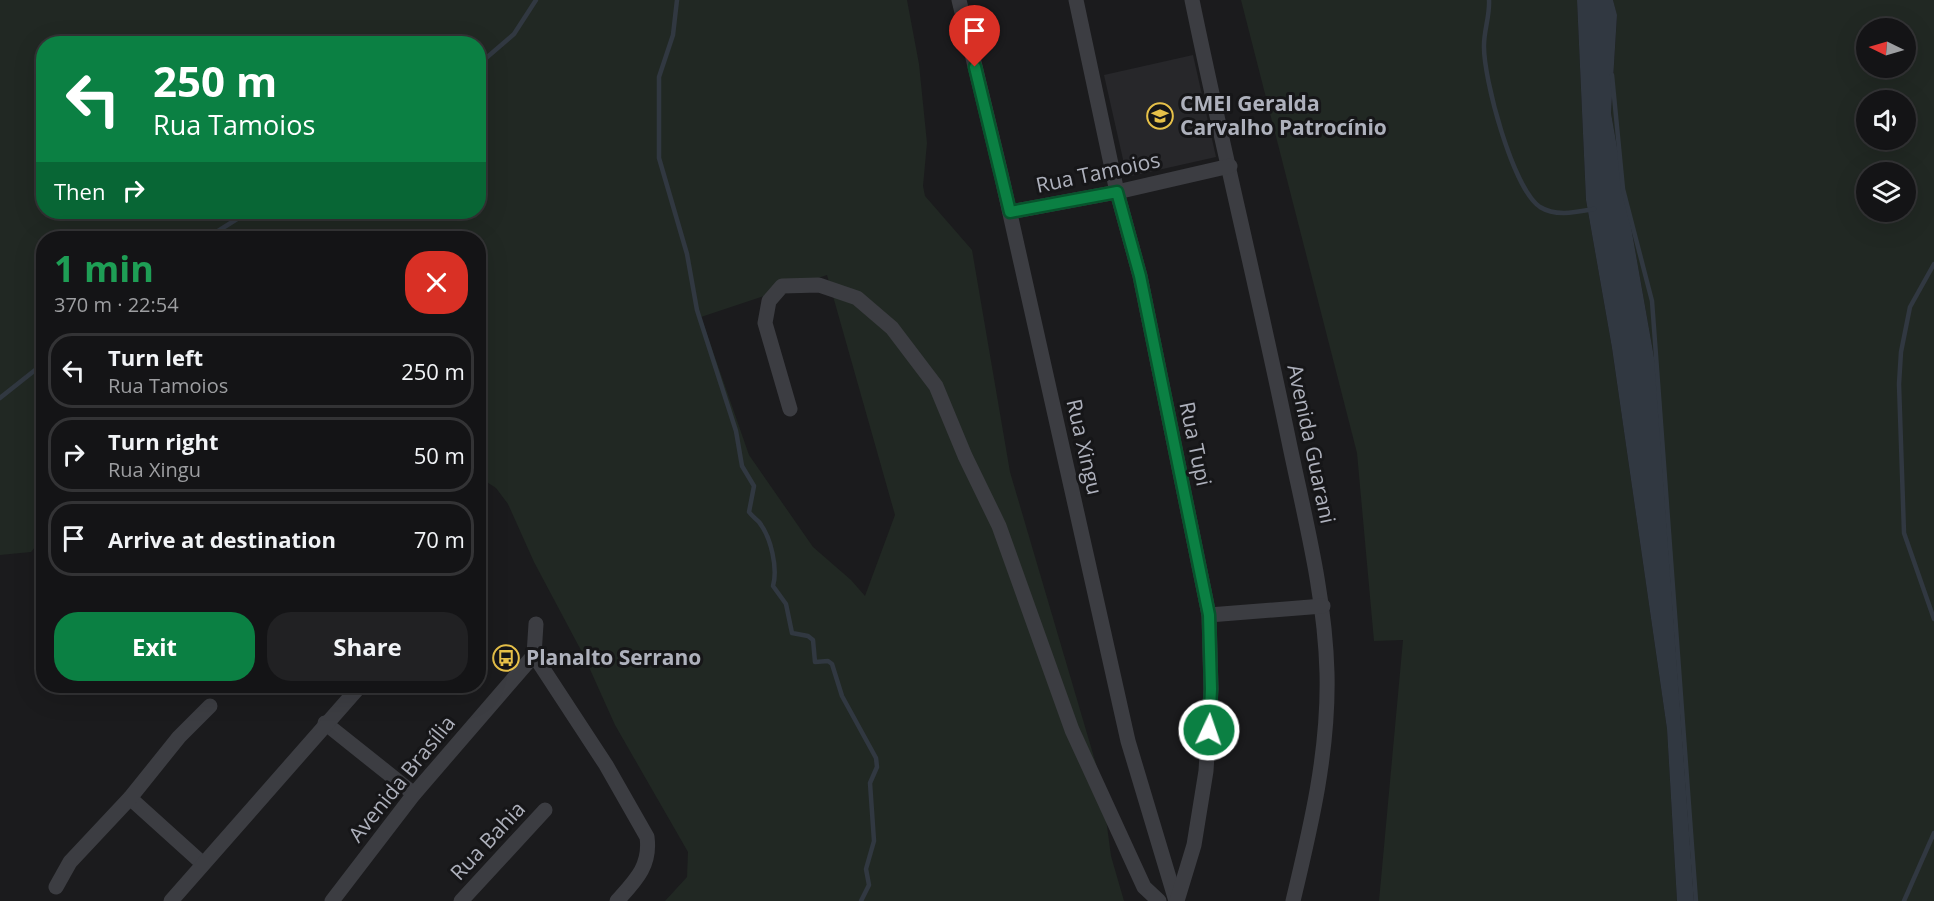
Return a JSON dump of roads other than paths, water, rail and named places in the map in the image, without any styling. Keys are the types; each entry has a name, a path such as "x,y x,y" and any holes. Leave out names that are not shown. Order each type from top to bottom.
{"street":[{"name":"Rua Xingu","path":"959,0 1010,212 1128,741 1176,901"},
{"name":"Rua Tupi","path":"1076,0 1117,192 1140,276 1209,615 1211,689 1206,771 1194,845 1176,901"},
{"name":"Avenida Guarani","path":"1192,0 1215,114 1230,166 1323,606 1327,675 1325,732 1314,812 1293,901"},
{"name":"Rua Tamoios","path":"1010,212 1117,192 1230,166"},
{"path":"790,409 765,323 769,301 782,285 819,285 857,298 892,328 936,386 965,456 999,526 1072,730 1144,887 1159,901"},
{"path":"1209,615 1323,606"},
{"path":"536,624 534,655 606,765 647,837 649,848 643,872 616,901"},
{"name":"Avenida Brasília","path":"332,901 414,794 534,655"},
{"path":"171,901 353,693"},
{"path":"56,887 70,862 130,798 178,737 210,706"},
{"path":"325,723 414,794"},
{"path":"130,798 202,863"},
{"name":"Rua Bahia","path":"461,901 545,810"}],"waterway":[{"path":"486,58 514,34 536,0"},
{"path":"677,0 673,35 659,77 659,158 687,254 697,310 736,431 742,466 754,486 749,512 763,528 772,553 775,571 773,586 786,604 792,633 808,636 813,640 815,662 828,661 832,664 842,696 876,758 877,767 870,783 874,841 866,869 869,885 861,901"},
{"path":"1489,0 1484,45 1485,61 1494,106 1510,157 1520,179 1530,196 1546,210 1567,213 1594,209"},
{"path":"1612,75 1623,189 1652,301 1696,901"},
{"path":"218,231 237,219"},
{"path":"1934,264 1910,307 1901,352 1899,384 1904,533 1934,619"},
{"path":"0,398 36,369"},
{"path":"1904,901 1934,833"}],"place":[{"name":"CMEI Geralda Carvalho Patrocínio","path":"1160,116"},
{"name":"Planalto Serrano","path":"506,658"}]}
